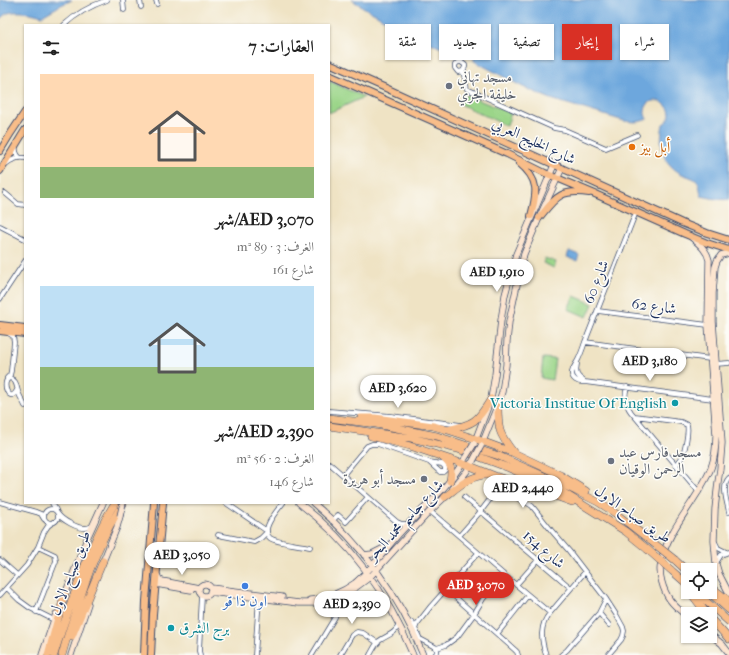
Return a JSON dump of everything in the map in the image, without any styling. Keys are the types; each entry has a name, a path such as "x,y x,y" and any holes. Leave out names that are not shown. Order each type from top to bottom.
{"highway":[{"path":"447,429 465,426 476,420 491,399"},
{"path":"498,404 499,430 514,453"},
{"path":"345,420 375,418 447,429 479,442 514,453 560,475 574,483 598,502"},
{"name":"طريق صباح الاول","path":"330,423 345,420 376,424 437,436 499,456 598,502 615,513 681,566"},
{"path":"330,423 441,456 464,461 495,476 586,508"},
{"name":"طريق صباح الاول","path":"330,423 411,438 458,449 509,468 558,490 625,531 680,579"},
{"path":"440,423 447,429"},
{"path":"441,456 450,465 450,481"},
{"path":"445,497 474,477 484,475 495,476"},
{"name":"طريق صباح الاول","path":"54,655 70,604 88,556 114,504"},
{"name":"طريق صباح الاول","path":"63,655 76,609 95,559 106,534 122,504"},
{"path":"63,655 103,561"},
{"path":"717,592 729,601"},
{"path":"48,655 65,593"},
{"path":"695,599 702,607"},
{"path":"704,599 729,622"},
{"path":"717,599 729,610"},
{"path":"717,626 729,639"}],"main road":[{"name":"شارع الخليج العربي","path":"330,63 682,223 729,240"},
{"name":"شارع الخليج العربي","path":"330,75 558,178 729,252"},
{"path":"0,151 24,114"},
{"path":"1,169 24,132"},
{"path":"506,154 524,167 534,180 536,192 530,219"},
{"path":"479,442 491,399 505,295 516,254 554,165"},
{"path":"479,442 498,404 502,392 506,365 509,322 524,254 562,168"},
{"path":"539,218 554,199 560,195 575,191 595,194"},
{"path":"656,221 654,217 658,214 682,223"},
{"path":"530,219 535,219 537,221 537,225"},
{"path":"681,611 671,601 665,590 661,577 660,563 666,545 705,480 712,463 716,434 713,399 714,322 709,260 707,254 700,245 688,235"},
{"path":"716,563 714,541 715,509 722,442 708,325 711,285 715,267 718,258 729,252"},
{"path":"0,325 23,328"},
{"path":"15,336 17,329 23,328"},
{"path":"3,331 15,336 24,334"},
{"name":"شارع جاسم محمد البحر","path":"210,590 314,600 346,589 367,571 408,524 439,494 479,442"},
{"name":"شارع جاسم محمد البحر","path":"210,590 299,603 328,601 341,596 370,577 445,497 471,464 479,442"},
{"path":"715,448 716,455 713,469 716,472 720,469"},
{"path":"705,480 712,478 714,482 713,500 715,509"},
{"name":"طريق صباح الاول","path":"42,655 54,620 92,526 103,504"},
{"name":"طريق صباح الاول","path":"71,655 103,561 117,527 123,504"},
{"path":"144,655 146,601 154,504"},
{"path":"151,655 163,504"},
{"path":"300,504 319,519 340,540 367,571 390,607 413,655"},
{"path":"314,504 347,535 372,565 409,621 423,655"},
{"path":"364,555 372,554 390,544"},
{"path":"150,552 152,563 150,581 152,584 200,592"},
{"path":"717,567 729,593"},
{"path":"157,576 159,580 200,592 207,596 210,586 206,584 202,585 200,592"},
{"path":"390,607 394,602 397,602 398,604"},
{"path":"717,640 729,653"}],"street":[{"path":"65,24 73,16 92,5 107,0"},
{"path":"122,0 124,10"},
{"path":"140,0 141,7"},
{"path":"463,71 458,72 455,68 456,63 461,62 465,64 463,71 467,89 554,128 566,130 606,148 637,135"},
{"path":"18,142 16,151 18,155 23,158"},
{"path":"1,169 10,160 23,158"},
{"path":"5,193 18,204 24,205"},
{"name":"شارع 60","path":"627,387 578,382 573,377 572,372 586,342 636,212"},
{"path":"0,226 24,238"},
{"path":"0,300 24,263"},
{"name":"شارع 62","path":"598,311 708,325"},
{"path":"23,401 17,390 13,367 17,342 20,337 24,335"},
{"path":"15,336 10,375 2,384 3,388 9,394 23,401"},
{"path":"586,342 713,363 729,363"},
{"path":"6,378 15,380"},
{"path":"699,490 694,487 635,416 626,402 625,396 627,387 713,399"},
{"path":"0,392 15,394 17,390"},
{"path":"330,411 391,416 465,426"},
{"path":"635,416 681,422 688,426 683,454 676,465"},
{"path":"646,429 646,421 653,419"},
{"path":"343,475 365,447 372,444 378,444 429,462"},
{"path":"330,464 397,522 408,524"},
{"path":"729,478 725,486 729,512"},
{"path":"459,536 494,494 500,490 529,503 536,509 606,599 623,627 623,636 608,655"},
{"path":"332,521 338,515 346,522 368,497"},
{"name":"شارع 154","path":"464,497 571,588"},
{"path":"0,502 41,514 48,522 66,521"},
{"path":"44,532 44,514 50,504"},
{"path":"52,504 61,518 66,521 83,528 89,528 92,526"},
{"path":"227,504 267,532 268,536 273,539 310,547"},
{"path":"218,535 254,542 267,532 268,524 282,504"},
{"path":"36,512 42,512 52,508 57,511"},
{"path":"0,595 27,565 44,532 48,526 58,518 57,511"},
{"path":"430,512 516,586 550,613"},
{"path":"397,522 399,527 398,535"},
{"path":"83,528 88,536"},
{"path":"714,541 718,548 727,552"},
{"path":"36,612 56,564 55,555 38,546"},
{"path":"716,563 720,556 727,552"},
{"path":"415,629 417,624 446,589 478,553"},
{"path":"0,560 17,575"},
{"path":"516,586 538,560"},
{"path":"546,655 543,645 542,632 544,623 550,613 585,572"},
{"path":"437,648 454,640 503,574"},
{"path":"7,588 22,603 36,612 54,620"},
{"path":"446,589 515,650 518,655"},
{"path":"200,592 200,655"},
{"path":"497,634 528,595"},
{"path":"312,655 334,620 337,612 337,600 341,596"},
{"path":"254,655 259,598"},
{"path":"561,655 599,613 606,599"},
{"path":"328,601 334,602 336,605"},
{"path":"599,613 609,625"},
{"path":"409,621 417,624"},
{"path":"409,621 420,639 436,646 437,648"},
{"path":"370,655 378,643 392,634 397,629 399,624"},
{"path":"340,655 352,635 357,632 363,633 378,643"},
{"path":"392,634 399,633 405,636"},
{"path":"435,655 437,648"}],"green space":[{"path":"330,81 364,97 330,113"},
{"path":"466,95 511,113 507,126 460,104"},
{"path":"545,258 556,262 554,268 543,263"},
{"path":"574,296 593,304 587,317 568,309"},
{"path":"543,358 555,359 552,380 541,378"}],"water":[{"path":"0,0 72,0 42,16 30,13 12,12 7,13 0,19"},
{"path":"352,0 729,0 729,200 701,196 697,181 680,173 669,164 663,152 661,139 663,124 668,119 670,114 669,109 660,102 650,102 645,110 647,119 633,122 624,121 551,99 523,87 474,61 491,60 491,24 439,24 439,47 431,43 431,24 392,24"},
{"path":"569,251 579,255 577,261 567,257"}],"place":[{"name":"مسجد تهاني خليفة الجري","path":"449,86"},
{"name":"أبل بيز","path":"632,147"},
{"name":"Victoria Institue Of English","path":"675,403"},
{"name":"مسجد فارس عبد الرحمن الوقيان","path":"611,461"},
{"name":"مسجد أبو هريرة","path":"424,479"},
{"name":"اون ذا قو","path":"245,586"},
{"name":"برج الشرق","path":"171,628"}]}
